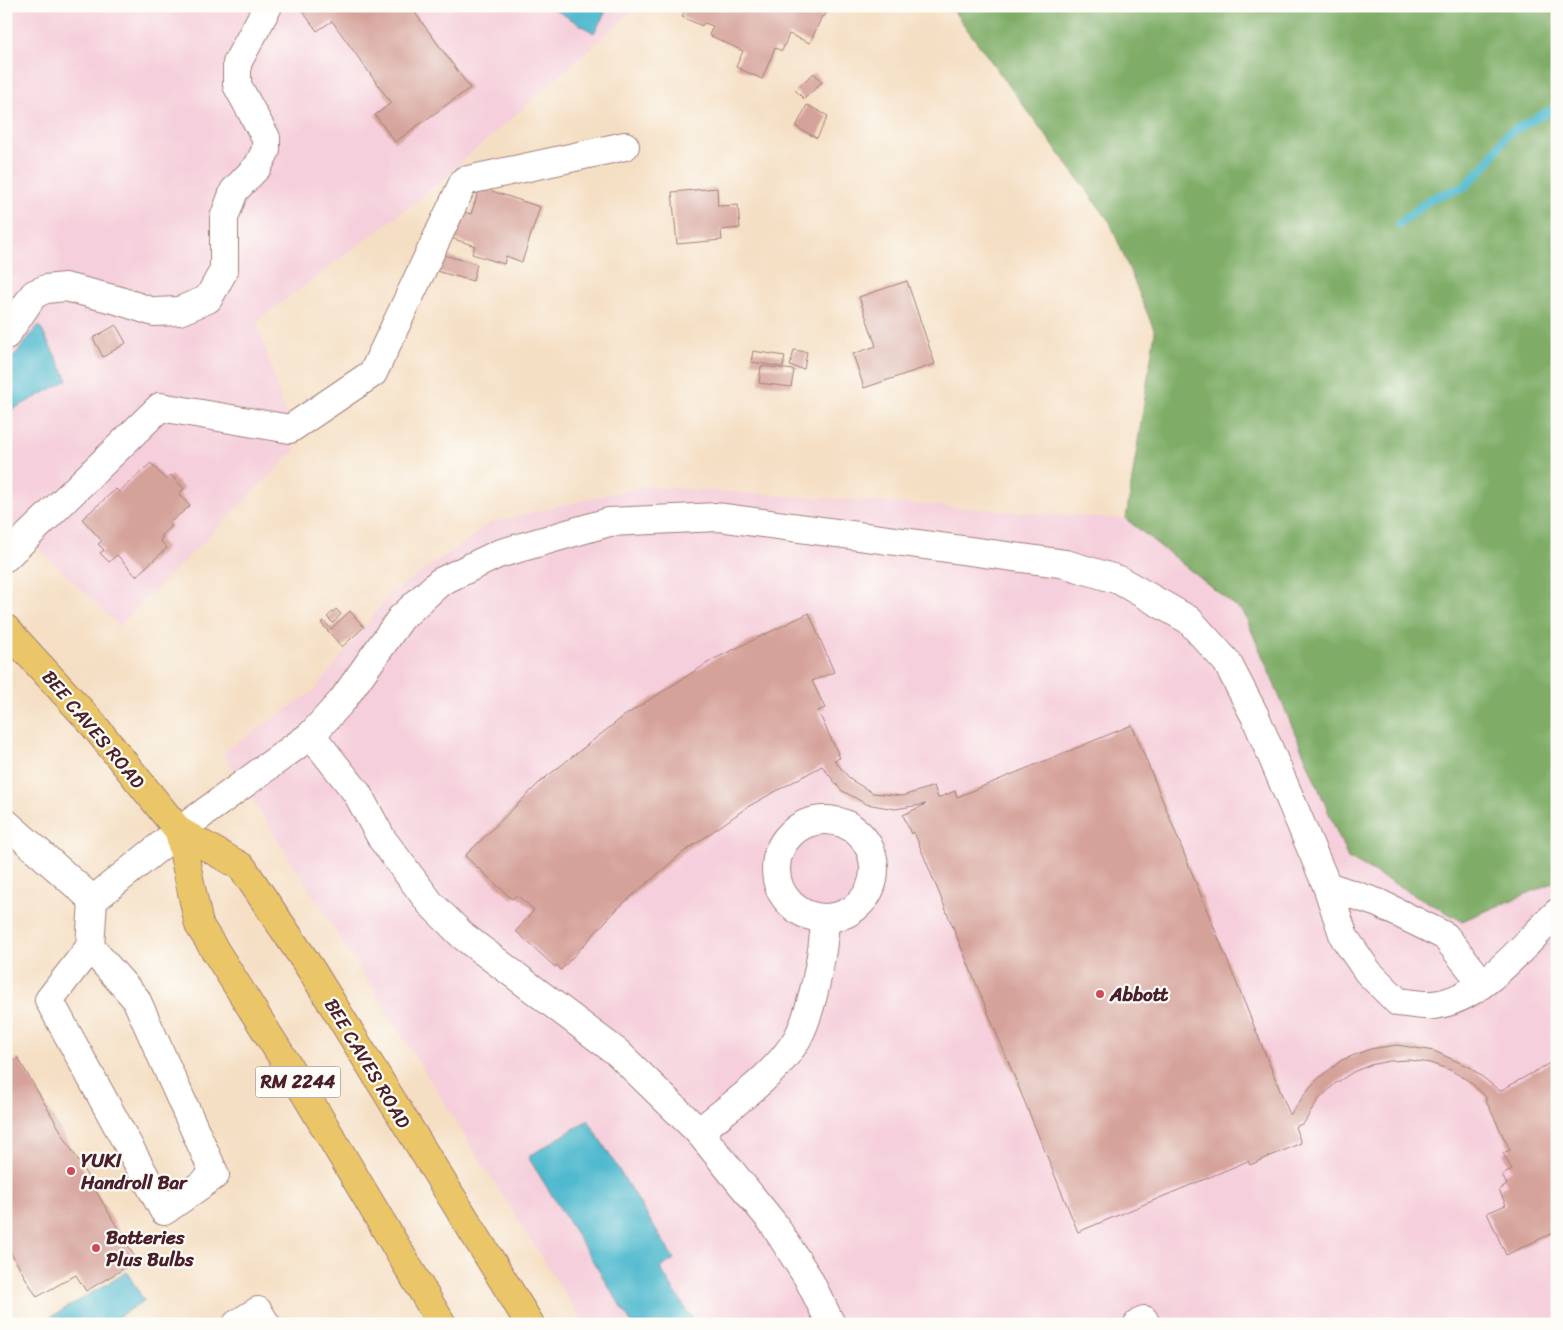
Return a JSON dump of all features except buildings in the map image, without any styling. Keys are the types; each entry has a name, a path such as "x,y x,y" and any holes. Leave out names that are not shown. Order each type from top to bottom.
{"main road":[{"name":"BEE CAVES ROAD","path":"6,629 92,723 179,831 242,867 312,971 529,1322"},
{"name":"BEE CAVES ROAD","path":"179,831 198,925 300,1085 442,1324"}],"lane":[{"path":"6,335 34,294 46,289 65,287 117,300 154,312 179,311 208,299 224,270 224,218 230,200 234,191 258,166 266,150 266,138 237,85 237,63 268,6"},
{"path":"6,557 160,407 290,429 373,373 464,181 625,146"},
{"path":"90,947 136,999 215,1175 164,1211 49,1000 90,947 93,900 179,831 312,735 342,701 401,618 440,582 498,554 609,522 718,518 1066,564 1118,580 1190,620 1227,662 1255,716 1327,886 1344,937 1368,972 1398,1002 1433,1005 1465,994 1499,971 1557,913"},
{"path":"312,735 357,793 382,840 430,903 463,936 618,1053 699,1132 773,1223 808,1278 831,1324"},
{"path":"9,832 93,900"},
{"path":"1327,886 1378,903 1445,936 1482,983"},
{"path":"699,1132 766,1075 795,1043 804,1021 824,951 826,918"},
{"path":"237,1324 258,1312 266,1324"},
{"path":"1138,1324 1144,1320 1146,1324"}],"shaded area":[{"path":"6,6 638,6 420,199 257,321 296,449 119,626 6,517"},
{"path":"644,486 1126,519 1244,613 1348,858 1462,921 1557,881 1557,1324 584,1324 223,753 315,690 390,594 492,522"}],"green space":[{"path":"950,6 1557,6 1557,881 1462,921 1348,858 1244,613 1126,519 1155,332 1110,222"}],"water":[{"path":"549,6 609,6 594,33"},
{"path":"39,325 68,380 6,413 6,366"},
{"path":"588,1120 674,1259 660,1268 695,1324 632,1324 528,1157"},
{"path":"127,1272 144,1301 106,1324 46,1324 44,1321"}],"waterway":[{"path":"1399,224 1432,198 1464,187 1487,164 1507,134 1557,107"}],"place":[{"name":"Abbott","path":"1100,994"},
{"name":"YUKI Handroll Bar","path":"71,1171"},
{"name":"Batteries Plus Bulbs","path":"96,1248"}]}
